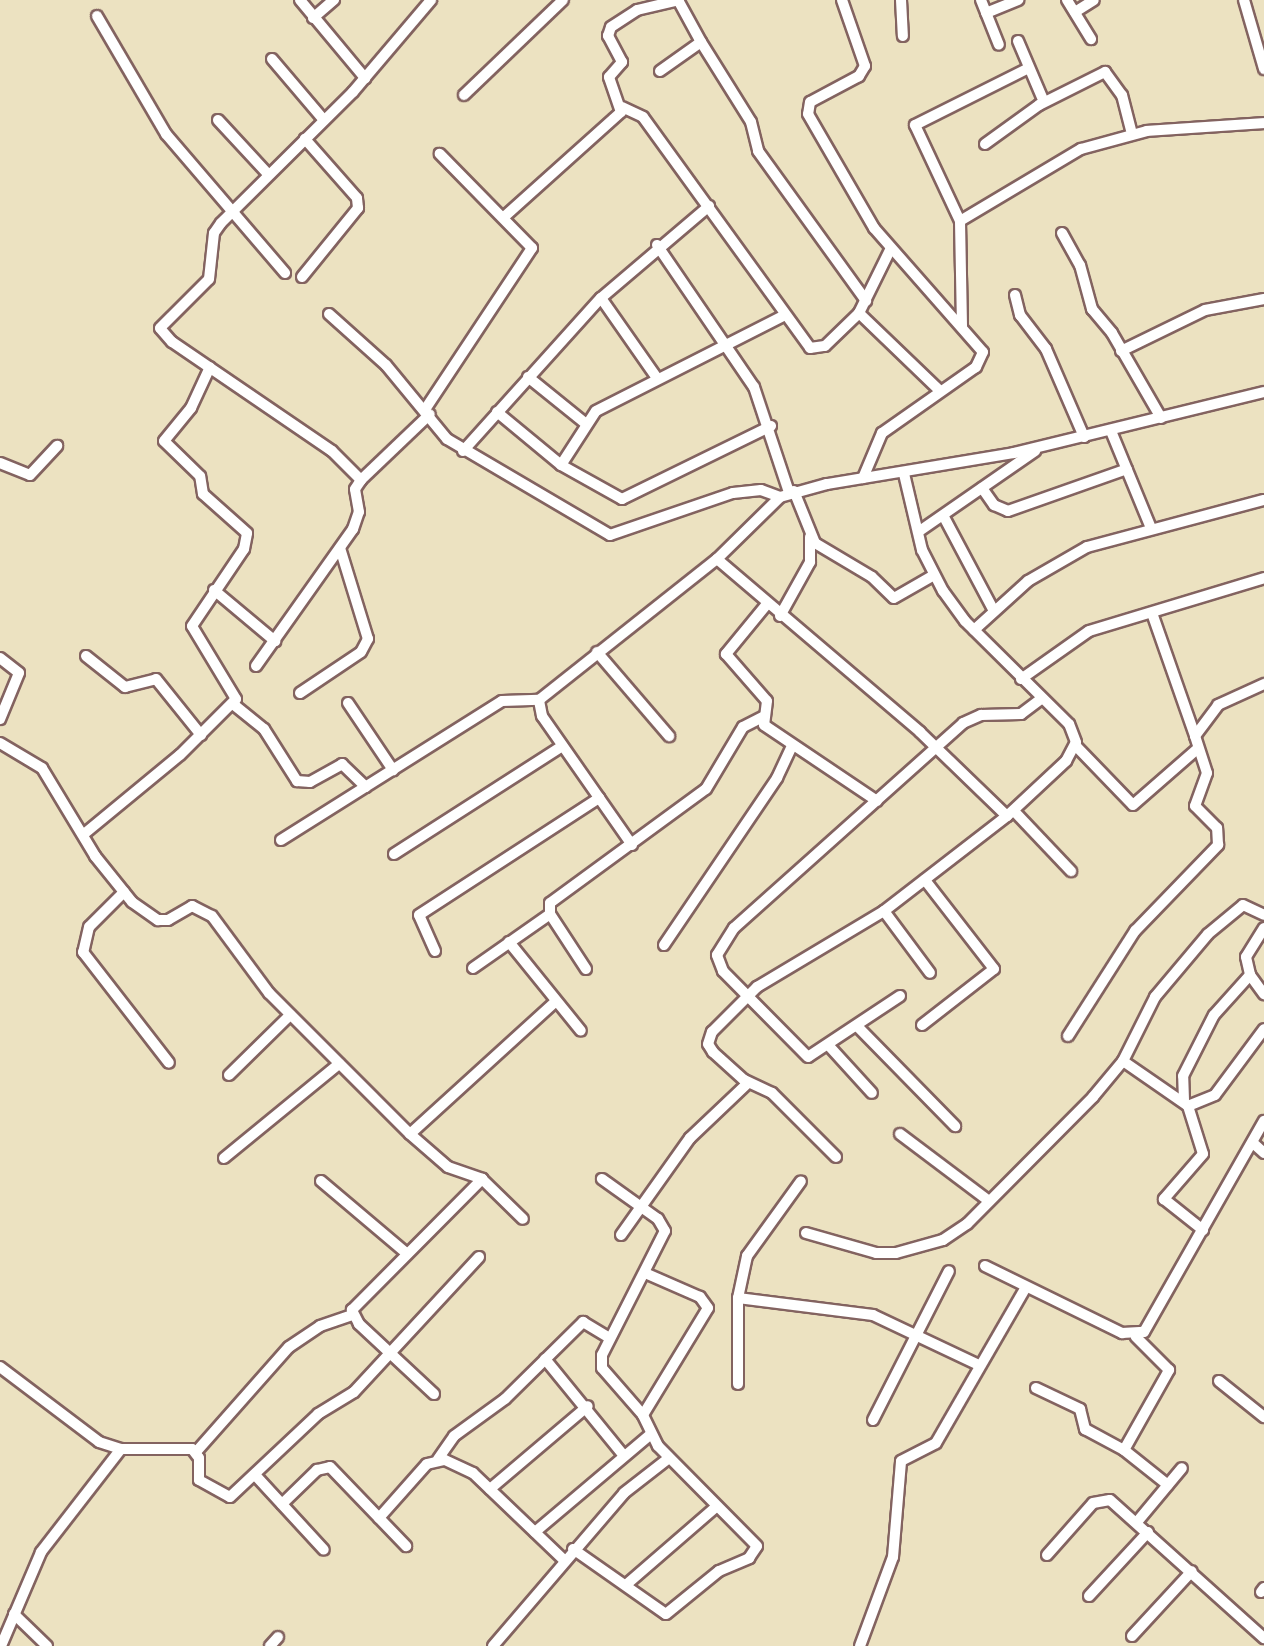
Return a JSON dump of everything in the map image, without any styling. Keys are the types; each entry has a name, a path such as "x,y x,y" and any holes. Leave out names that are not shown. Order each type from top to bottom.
{"street":[{"path":"300,0 365,78"},
{"path":"313,18 334,0"},
{"path":"361,480 332,451 210,367 160,328 209,279 214,233 268,174 365,78 431,0"},
{"path":"464,95 563,0"},
{"path":"866,301 758,151 751,122 701,42 678,0 635,5 608,31 621,58 609,77 622,107 643,117 709,206 804,343 818,349 859,313 866,301 890,250"},
{"path":"842,0 865,66 860,76 810,102 808,114 890,250 981,346 981,360 882,433 863,478"},
{"path":"901,0 903,36"},
{"path":"981,0 999,45"},
{"path":"986,13 1018,0"},
{"path":"1067,0 1091,39"},
{"path":"1075,12 1094,0"},
{"path":"1244,0 1264,69"},
{"path":"97,16 152,114 285,273"},
{"path":"1018,41 1044,102"},
{"path":"660,71 701,42"},
{"path":"272,58 324,120"},
{"path":"962,326 960,221 915,125 1029,68"},
{"path":"985,144 1044,102 1110,73 1132,134"},
{"path":"504,217 622,107"},
{"path":"218,120 268,174"},
{"path":"960,221 1006,197 1055,161 1132,134 1264,123"},
{"path":"302,277 358,208 357,198 305,139"},
{"path":"255,666 275,641 357,521 355,489 361,480 428,411 495,299 532,254 529,241 440,154"},
{"path":"463,451 601,298 657,245 709,206"},
{"path":"1062,233 1080,265 1092,309 1161,418"},
{"path":"657,245 727,342 771,426 788,493 810,537 810,562 780,616"},
{"path":"1015,295 1020,315 1046,349 1084,437"},
{"path":"601,298 657,378"},
{"path":"1120,351 1205,310 1264,299"},
{"path":"859,313 940,391"},
{"path":"329,314 428,411 463,451 610,535 733,493 761,490 788,493 863,478 904,474 1112,431 1264,392"},
{"path":"561,465 585,423 657,378 785,315"},
{"path":"84,834 201,735 233,704 233,690 192,626 214,590 244,549 247,533 203,494 200,476 164,441 191,408 210,367"},
{"path":"528,377 585,423"},
{"path":"497,412 561,465 605,492 630,498 663,476 771,426"},
{"path":"1112,431 1151,528"},
{"path":"0,463 30,475 57,446"},
{"path":"921,530 944,517 1043,446"},
{"path":"982,488 994,505 1008,511 1127,469"},
{"path":"836,1157 772,1093 748,1083 708,1044 716,1026 747,994 884,911 925,880 1010,813 1066,761 1075,745 1074,732 974,630 934,575 922,550 921,530 904,474"},
{"path":"632,845 562,746 537,706 539,700 717,559 788,493"},
{"path":"974,630 1028,581 1087,547 1151,528 1264,500"},
{"path":"944,517 994,611"},
{"path":"810,537 872,577 894,598 934,575"},
{"path":"300,693 361,652 368,639 340,548"},
{"path":"717,559 780,616 1010,813 1071,871"},
{"path":"1022,679 1089,631 1264,578"},
{"path":"214,590 275,641"},
{"path":"767,604 726,654 767,701 763,717 769,733 877,801"},
{"path":"1068,1036 1135,931 1218,845 1217,828 1195,806 1208,773 1196,750 1195,736 1152,613"},
{"path":"597,652 669,736"},
{"path":"86,656 124,687 156,679 201,735"},
{"path":"0,658 19,673 0,719"},
{"path":"1195,736 1218,705 1264,684"},
{"path":"900,996 815,1056 799,1052 718,963 720,945 971,718 1021,714 1041,699"},
{"path":"281,840 502,701 539,700"},
{"path":"233,704 264,729 297,781 310,782 342,764 366,787"},
{"path":"348,704 393,770"},
{"path":"473,968 550,914 553,900 632,845 706,789 743,727 763,717"},
{"path":"0,743 42,768 124,892 158,920 168,921 192,906 203,909 290,1015 410,1134 448,1167 482,1179 523,1219"},
{"path":"1075,745 1133,805 1196,750"},
{"path":"394,854 562,746"},
{"path":"664,945 777,778 792,746"},
{"path":"435,951 419,915 599,798"},
{"path":"922,1025 994,969 925,880"},
{"path":"124,892 89,927 82,952 169,1063"},
{"path":"806,1233 861,1250 896,1253 943,1240 989,1201 1123,1061 1155,997 1208,934 1243,905 1264,915"},
{"path":"884,911 930,973"},
{"path":"550,914 586,969"},
{"path":"1264,928 1246,957 1250,975 1264,994"},
{"path":"509,942 581,1031"},
{"path":"1203,1230 1164,1199 1203,1154 1186,1103 1183,1076 1215,1015 1250,975"},
{"path":"410,1134 556,1001"},
{"path":"229,1075 290,1015"},
{"path":"858,1027 955,1126"},
{"path":"1123,1061 1186,1103 1215,1095 1264,1029"},
{"path":"830,1047 873,1093"},
{"path":"224,1158 339,1064"},
{"path":"621,1235 638,1205 690,1138 748,1083"},
{"path":"1136,1336 1151,1324 1264,1121"},
{"path":"900,1134 989,1201"},
{"path":"1253,1143 1264,1153"},
{"path":"352,1315 358,1299 482,1179"},
{"path":"573,1549 627,1584 666,1614 719,1570 755,1552 754,1539 716,1507 669,1458 651,1434 643,1415 602,1368 610,1338 665,1231 638,1205 602,1179"},
{"path":"321,1181 405,1252"},
{"path":"738,1384 738,1298 753,1245 801,1181"},
{"path":"352,1315 320,1326 289,1347 196,1452 200,1480 223,1496 237,1494 318,1414 340,1404 392,1354 479,1257"},
{"path":"985,1266 1026,1287 1136,1336 1169,1370 1124,1450"},
{"path":"873,1420 949,1271"},
{"path":"643,1415 708,1308 699,1297 645,1273"},
{"path":"860,1646 892,1557 901,1461 936,1443 1026,1287"},
{"path":"738,1298 849,1310 916,1334 979,1365"},
{"path":"352,1315 434,1394"},
{"path":"379,1518 438,1459 454,1436 545,1359 583,1322 610,1338"},
{"path":"545,1359 588,1406 624,1455"},
{"path":"0,1368 86,1433 121,1449 182,1446 196,1452"},
{"path":"1219,1381 1264,1417"},
{"path":"1036,1388 1080,1409 1081,1426 1124,1450 1168,1485"},
{"path":"490,1488 588,1406"},
{"path":"535,1532 651,1434"},
{"path":"1,1646 41,1552 121,1449"},
{"path":"493,1646 573,1549 624,1493 669,1458"},
{"path":"438,1459 473,1473 564,1560"},
{"path":"282,1503 324,1466 406,1546"},
{"path":"1137,1522 1182,1468"},
{"path":"256,1476 324,1550"},
{"path":"1047,1555 1098,1500 1110,1500 1149,1532 1264,1638"},
{"path":"627,1584 716,1507"},
{"path":"1089,1596 1149,1532"},
{"path":"1132,1636 1192,1571"},
{"path":"14,1614 47,1646"},
{"path":"270,1646 278,1637"}]}
